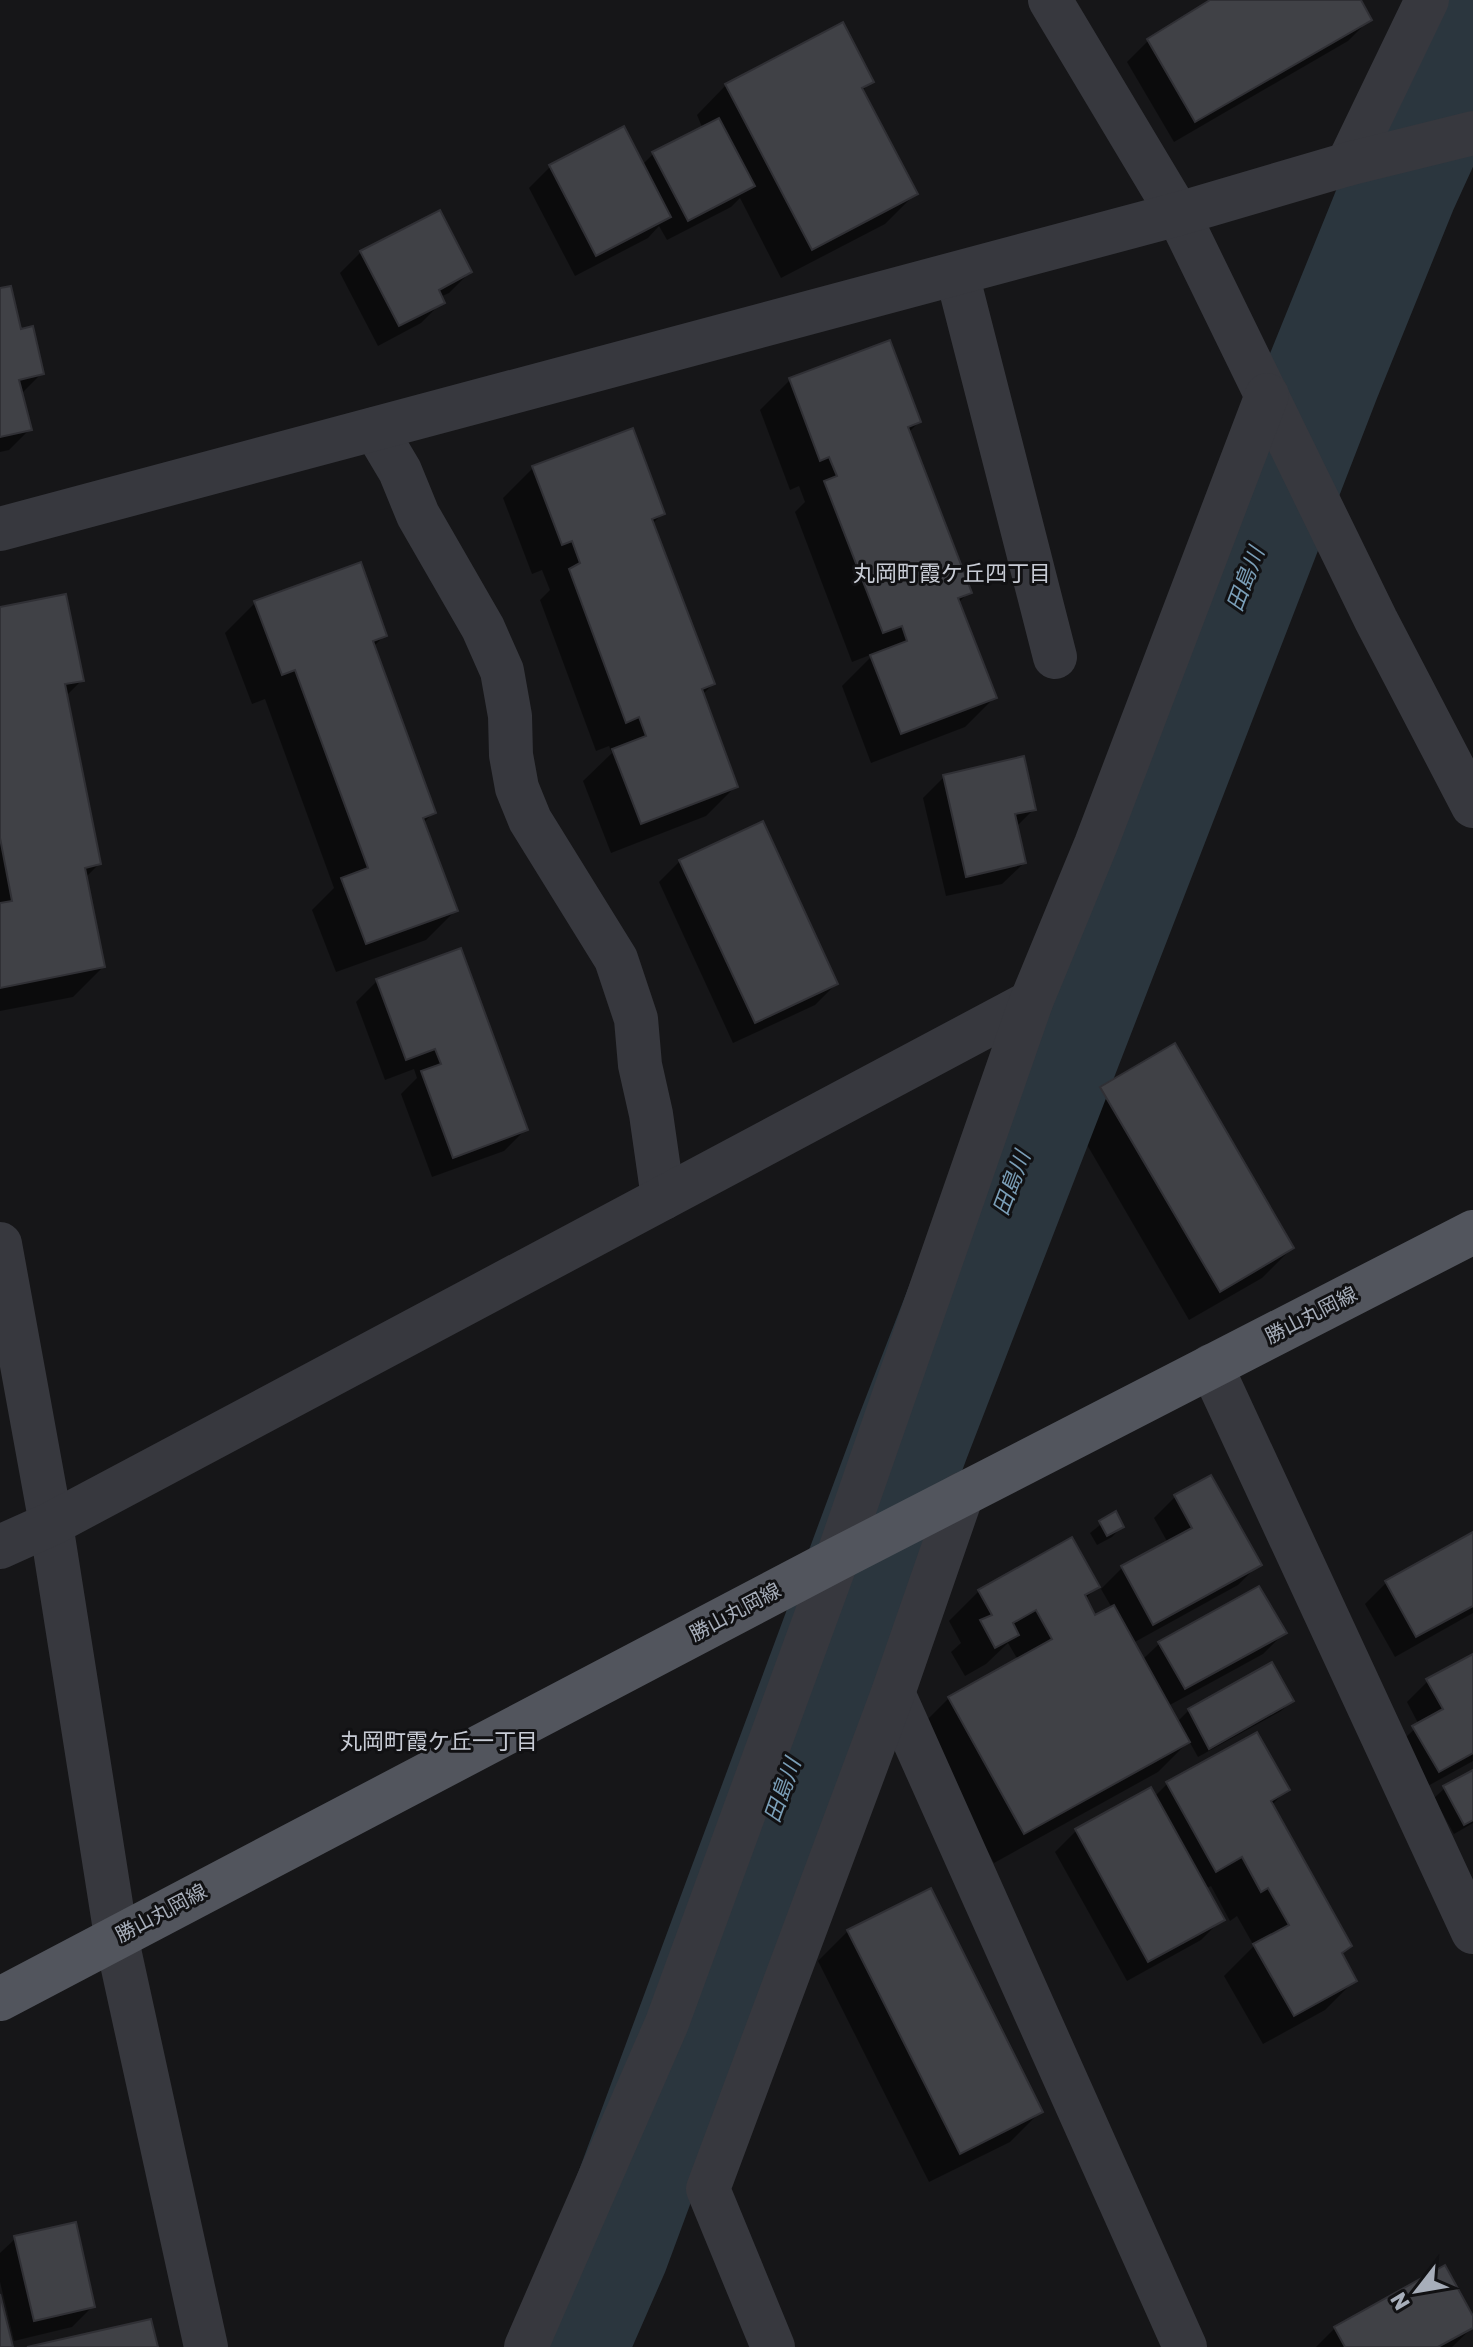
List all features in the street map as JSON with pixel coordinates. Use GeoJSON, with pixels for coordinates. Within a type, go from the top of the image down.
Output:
{"type":"FeatureCollection","features":[{"type":"Feature","properties":{"kind":"main road","name":"勝山丸岡線"},"geometry":{"type":"LineString","coordinates":[[0,1999],[837,1559],[1473,1232]]}},
{"type":"Feature","properties":{"kind":"street"},"geometry":{"type":"LineString","coordinates":[[1050,0],[1178,214],[1376,620],[1473,806]]}},
{"type":"Feature","properties":{"kind":"street"},"geometry":{"type":"LineString","coordinates":[[1348,164],[1427,0]]}},
{"type":"Feature","properties":{"kind":"street"},"geometry":{"type":"LineString","coordinates":[[0,529],[957,274],[1348,164],[1473,133]]}},
{"type":"Feature","properties":{"kind":"street"},"geometry":{"type":"LineString","coordinates":[[957,274],[1055,657]]}},
{"type":"Feature","properties":{"kind":"street"},"geometry":{"type":"LineString","coordinates":[[526,2347],[667,2023],[837,1559],[1031,1002],[1096,844],[1267,395]]}},
{"type":"Feature","properties":{"kind":"street"},"geometry":{"type":"LineString","coordinates":[[375,429],[400,471],[418,515],[483,628],[502,671],[510,716],[515,777],[530,820],[616,959],[636,1019],[640,1065],[651,1114],[663,1198]]}},
{"type":"Feature","properties":{"kind":"street"},"geometry":{"type":"LineString","coordinates":[[0,1547],[51,1524],[1031,1002]]}},
{"type":"Feature","properties":{"kind":"street"},"geometry":{"type":"LineString","coordinates":[[0,1244],[51,1524],[116,1936],[206,2347]]}},
{"type":"Feature","properties":{"kind":"street"},"geometry":{"type":"LineString","coordinates":[[1211,1366],[1473,1932]]}},
{"type":"Feature","properties":{"kind":"street"},"geometry":{"type":"LineString","coordinates":[[773,2347],[708,2189],[893,1693],[962,1494]]}},
{"type":"Feature","properties":{"kind":"street"},"geometry":{"type":"LineString","coordinates":[[893,1693],[1185,2347]]}},
{"type":"Feature","properties":{"kind":"building"},"geometry":{"type":"Polygon","coordinates":[[[1210,0],[1361,0],[1372,20],[1195,122],[1147,39],[1210,0]]]}},
{"type":"Feature","properties":{"kind":"building"},"geometry":{"type":"Polygon","coordinates":[[[843,22],[874,82],[862,88],[918,194],[812,250],[725,84],[843,22]]]}},
{"type":"Feature","properties":{"kind":"building"},"geometry":{"type":"Polygon","coordinates":[[[719,118],[755,186],[688,221],[652,152],[719,118]]]}},
{"type":"Feature","properties":{"kind":"building"},"geometry":{"type":"Polygon","coordinates":[[[624,126],[671,217],[596,256],[549,165],[624,126]]]}},
{"type":"Feature","properties":{"kind":"building"},"geometry":{"type":"Polygon","coordinates":[[[440,210],[472,272],[439,290],[445,303],[399,326],[360,251],[440,210]]]}},
{"type":"Feature","properties":{"kind":"building"},"geometry":{"type":"Polygon","coordinates":[[[11,286],[21,329],[33,326],[44,374],[19,380],[32,430],[0,437],[0,288],[11,286]]]}},
{"type":"Feature","properties":{"kind":"building"},"geometry":{"type":"Polygon","coordinates":[[[890,340],[921,422],[908,427],[972,593],[958,598],[997,698],[901,734],[870,655],[907,641],[902,626],[883,633],[824,481],[837,476],[829,457],[820,461],[789,378],[890,340]]]}},
{"type":"Feature","properties":{"kind":"building"},"geometry":{"type":"Polygon","coordinates":[[[633,428],[665,514],[652,519],[715,684],[702,689],[738,787],[641,824],[612,749],[646,736],[639,717],[626,723],[569,569],[580,563],[572,541],[562,545],[532,466],[633,428]]]}},
{"type":"Feature","properties":{"kind":"building"},"geometry":{"type":"Polygon","coordinates":[[[361,562],[387,636],[373,641],[436,813],[423,818],[458,911],[366,944],[341,878],[368,868],[295,670],[282,675],[254,601],[361,562]]]}},
{"type":"Feature","properties":{"kind":"building"},"geometry":{"type":"Polygon","coordinates":[[[66,594],[84,681],[65,684],[101,864],[85,868],[105,967],[0,988],[0,903],[12,901],[0,838],[0,607],[66,594]]]}},
{"type":"Feature","properties":{"kind":"building"},"geometry":{"type":"Polygon","coordinates":[[[1024,756],[1036,810],[1015,814],[1026,863],[966,877],[943,775],[1024,756]]]}},
{"type":"Feature","properties":{"kind":"building"},"geometry":{"type":"Polygon","coordinates":[[[763,821],[838,984],[755,1023],[679,860],[763,821]]]}},
{"type":"Feature","properties":{"kind":"building"},"geometry":{"type":"Polygon","coordinates":[[[461,948],[528,1130],[453,1158],[421,1071],[441,1064],[435,1049],[406,1060],[376,979],[461,948]]]}},
{"type":"Feature","properties":{"kind":"building"},"geometry":{"type":"Polygon","coordinates":[[[1175,1043],[1294,1248],[1220,1292],[1100,1087],[1175,1043]]]}},
{"type":"Feature","properties":{"kind":"building"},"geometry":{"type":"Polygon","coordinates":[[[1211,1475],[1262,1565],[1153,1625],[1121,1566],[1192,1528],[1174,1495],[1211,1475]]]}},
{"type":"Feature","properties":{"kind":"building"},"geometry":{"type":"Polygon","coordinates":[[[1116,1511],[1124,1527],[1107,1536],[1099,1521],[1116,1511]]]}},
{"type":"Feature","properties":{"kind":"building"},"geometry":{"type":"Polygon","coordinates":[[[1473,1532],[1473,1606],[1416,1637],[1385,1581],[1473,1532]]]}},
{"type":"Feature","properties":{"kind":"building"},"geometry":{"type":"Polygon","coordinates":[[[1072,1537],[1100,1587],[1085,1595],[1095,1615],[1114,1605],[1190,1742],[1024,1834],[948,1697],[1052,1639],[1036,1610],[1013,1623],[1019,1635],[995,1648],[980,1620],[992,1615],[978,1590],[1072,1537]]]}},
{"type":"Feature","properties":{"kind":"building"},"geometry":{"type":"Polygon","coordinates":[[[1259,1586],[1287,1633],[1185,1689],[1158,1642],[1259,1586]]]}},
{"type":"Feature","properties":{"kind":"building"},"geometry":{"type":"Polygon","coordinates":[[[1473,1654],[1473,1753],[1439,1772],[1412,1726],[1443,1709],[1426,1679],[1473,1654]]]}},
{"type":"Feature","properties":{"kind":"building"},"geometry":{"type":"Polygon","coordinates":[[[1272,1662],[1294,1701],[1209,1749],[1188,1709],[1272,1662]]]}},
{"type":"Feature","properties":{"kind":"building"},"geometry":{"type":"Polygon","coordinates":[[[1257,1732],[1290,1790],[1271,1801],[1352,1946],[1342,1953],[1357,1981],[1294,2016],[1253,1944],[1289,1925],[1268,1888],[1261,1892],[1242,1857],[1216,1872],[1166,1782],[1257,1732]]]}},
{"type":"Feature","properties":{"kind":"building"},"geometry":{"type":"Polygon","coordinates":[[[1473,1770],[1473,1820],[1464,1825],[1443,1786],[1473,1770]]]}},
{"type":"Feature","properties":{"kind":"building"},"geometry":{"type":"Polygon","coordinates":[[[1151,1787],[1225,1920],[1148,1962],[1075,1829],[1151,1787]]]}},
{"type":"Feature","properties":{"kind":"building"},"geometry":{"type":"Polygon","coordinates":[[[931,1888],[1043,2112],[960,2154],[847,1930],[931,1888]]]}},
{"type":"Feature","properties":{"kind":"building"},"geometry":{"type":"Polygon","coordinates":[[[76,2222],[95,2307],[34,2321],[14,2236],[76,2222]]]}},
{"type":"Feature","properties":{"kind":"building"},"geometry":{"type":"Polygon","coordinates":[[[1445,2265],[1473,2316],[1473,2328],[1438,2347],[1345,2347],[1334,2327],[1445,2265]]]}},
{"type":"Feature","properties":{"kind":"building"},"geometry":{"type":"Polygon","coordinates":[[[0,2294],[13,2347],[0,2347],[0,2294]]]}},
{"type":"Feature","properties":{"kind":"building"},"geometry":{"type":"Polygon","coordinates":[[[151,2319],[158,2347],[27,2347],[151,2319]]]}},
{"type":"Feature","properties":{"kind":"waterway","name":"田島川"},"geometry":{"type":"LineString","coordinates":[[569,2347],[611,2251],[912,1439],[1323,377],[1400,187],[1473,27]]}},
{"type":"Feature","properties":{"kind":"district","name":"丸岡町霞ケ丘四丁目"},"geometry":{"type":"Point","coordinates":[952,573]}},
{"type":"Feature","properties":{"kind":"district","name":"丸岡町霞ケ丘一丁目"},"geometry":{"type":"Point","coordinates":[439,1741]}}]}
